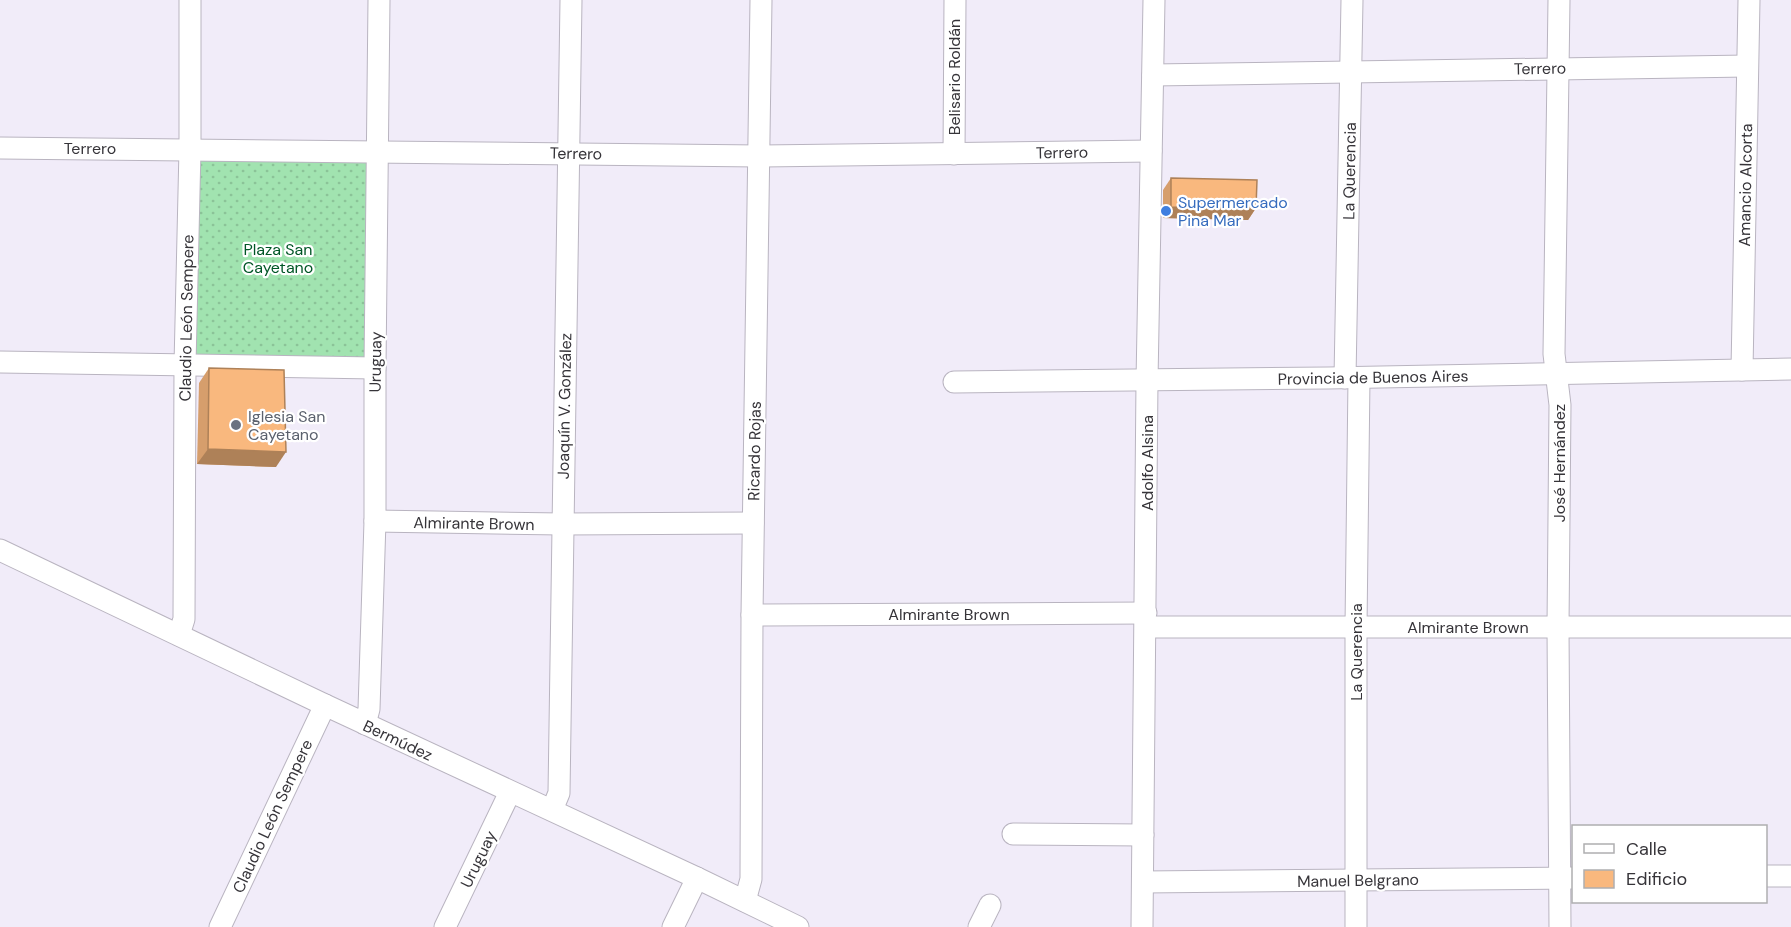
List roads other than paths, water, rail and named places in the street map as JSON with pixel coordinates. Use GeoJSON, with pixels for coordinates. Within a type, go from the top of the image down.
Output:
{"type":"FeatureCollection","features":[{"type":"Feature","properties":{"kind":"street","name":"Claudio León Sempere"},"geometry":{"type":"LineString","coordinates":[[178,635],[184,619],[184,365],[190,149],[190,0]]}},
{"type":"Feature","properties":{"kind":"street","name":"Uruguay"},"geometry":{"type":"LineString","coordinates":[[365,724],[369,709],[375,521],[379,0]]}},
{"type":"Feature","properties":{"kind":"street","name":"Joaquín V. González"},"geometry":{"type":"LineString","coordinates":[[552,810],[559,793],[571,0]]}},
{"type":"Feature","properties":{"kind":"street","name":"Ricardo Rojas"},"geometry":{"type":"LineString","coordinates":[[745,901],[751,879],[753,523],[761,0]]}},
{"type":"Feature","properties":{"kind":"street","name":"Belisario Roldán"},"geometry":{"type":"LineString","coordinates":[[954,0],[954,153]]}},
{"type":"Feature","properties":{"kind":"street","name":"Adolfo Alsina"},"geometry":{"type":"LineString","coordinates":[[1142,927],[1147,381],[1154,0]]}},
{"type":"Feature","properties":{"kind":"street","name":"La Querencia"},"geometry":{"type":"LineString","coordinates":[[1352,0],[1356,927]]}},
{"type":"Feature","properties":{"kind":"street","name":"José Hernández"},"geometry":{"type":"LineString","coordinates":[[1559,0],[1554,354],[1560,405],[1558,627],[1567,878],[1560,927]]}},
{"type":"Feature","properties":{"kind":"street","name":"Amancio Alcorta"},"geometry":{"type":"LineString","coordinates":[[1742,370],[1749,0]]}},
{"type":"Feature","properties":{"kind":"street","name":"Terrero"},"geometry":{"type":"LineString","coordinates":[[1153,75],[1747,66]]}},
{"type":"Feature","properties":{"kind":"street","name":"Terrero"},"geometry":{"type":"LineString","coordinates":[[0,148],[759,156],[1151,151]]}},
{"type":"Feature","properties":{"kind":"street"},"geometry":{"type":"LineString","coordinates":[[0,362],[375,368]]}},
{"type":"Feature","properties":{"kind":"street","name":"Provincia de Buenos Aires"},"geometry":{"type":"LineString","coordinates":[[954,382],[1352,378],[1791,369]]}},
{"type":"Feature","properties":{"kind":"street","name":"Almirante Brown"},"geometry":{"type":"LineString","coordinates":[[375,521],[562,524],[753,523]]}},
{"type":"Feature","properties":{"kind":"street","name":"Bermúdez"},"geometry":{"type":"LineString","coordinates":[[0,549],[365,724],[798,927]]}},
{"type":"Feature","properties":{"kind":"street","name":"Almirante Brown"},"geometry":{"type":"LineString","coordinates":[[752,615],[1146,620],[1356,627],[1791,627]]}},
{"type":"Feature","properties":{"kind":"street","name":"Claudio León Sempere"},"geometry":{"type":"LineString","coordinates":[[220,927],[325,705]]}},
{"type":"Feature","properties":{"kind":"street","name":"Uruguay"},"geometry":{"type":"LineString","coordinates":[[446,927],[510,792]]}},
{"type":"Feature","properties":{"kind":"street"},"geometry":{"type":"LineString","coordinates":[[1013,834],[1143,835]]}},
{"type":"Feature","properties":{"kind":"street"},"geometry":{"type":"LineString","coordinates":[[1767,876],[1791,876]]}},
{"type":"Feature","properties":{"kind":"street"},"geometry":{"type":"LineString","coordinates":[[673,927],[697,878]]}},
{"type":"Feature","properties":{"kind":"street","name":"Manuel Belgrano"},"geometry":{"type":"LineString","coordinates":[[1143,882],[1567,878]]}},
{"type":"Feature","properties":{"kind":"street"},"geometry":{"type":"LineString","coordinates":[[979,927],[990,905]]}},
{"type":"Feature","properties":{"kind":"place","name":"Supermercado Pina Mar"},"geometry":{"type":"Point","coordinates":[1166,211]}},
{"type":"Feature","properties":{"kind":"place","name":"Iglesia San Cayetano"},"geometry":{"type":"Point","coordinates":[236,425]}},
{"type":"Feature","properties":{"kind":"park label","name":"Plaza San Cayetano"},"geometry":{"type":"Point","coordinates":[278,258]}}]}
